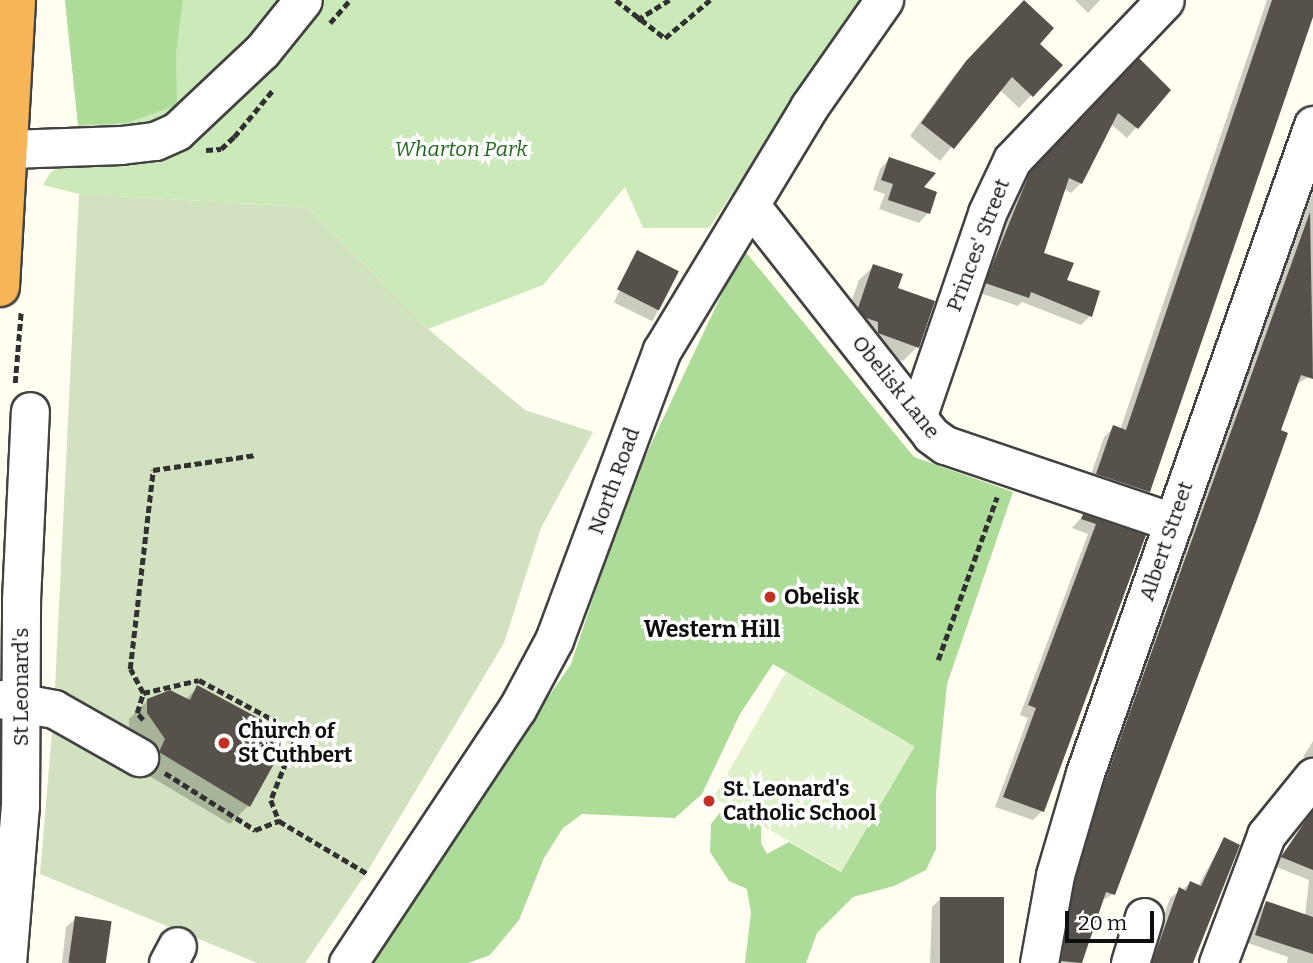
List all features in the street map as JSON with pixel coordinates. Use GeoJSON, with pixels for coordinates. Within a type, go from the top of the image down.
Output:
{"type":"FeatureCollection","features":[{"type":"Feature","properties":{"kind":"highway"},"geometry":{"type":"LineString","coordinates":[[0,277],[10,149],[16,0]]}},
{"type":"Feature","properties":{"kind":"street"},"geometry":{"type":"LineString","coordinates":[[10,149],[121,145],[155,141],[177,131],[262,51],[303,0]]}},
{"type":"Feature","properties":{"kind":"street","name":"North Road"},"geometry":{"type":"LineString","coordinates":[[348,963],[517,709],[554,640],[663,350],[809,107],[884,0]]}},
{"type":"Feature","properties":{"kind":"street","name":"Princes' Street"},"geometry":{"type":"LineString","coordinates":[[918,415],[987,213],[1012,160],[1165,0]]}},
{"type":"Feature","properties":{"kind":"street","name":"Albert Street"},"geometry":{"type":"LineString","coordinates":[[1039,963],[1055,875],[1085,773],[1313,125]]}},
{"type":"Feature","properties":{"kind":"street","name":"Obelisk Lane"},"geometry":{"type":"LineString","coordinates":[[751,206],[944,445],[1173,522]]}},
{"type":"Feature","properties":{"kind":"street","name":"St Leonard's"},"geometry":{"type":"LineString","coordinates":[[7,963],[20,806],[11,700],[10,591],[30,411]]}},
{"type":"Feature","properties":{"kind":"street"},"geometry":{"type":"LineString","coordinates":[[11,700],[54,709],[139,757]]}},
{"type":"Feature","properties":{"kind":"street"},"geometry":{"type":"LineString","coordinates":[[1218,963],[1265,835],[1313,777]]}},
{"type":"Feature","properties":{"kind":"street"},"geometry":{"type":"LineString","coordinates":[[1130,963],[1144,916]]}},
{"type":"Feature","properties":{"kind":"path"},"geometry":{"type":"LineString","coordinates":[[616,0],[636,20],[665,38],[710,0]]}},
{"type":"Feature","properties":{"kind":"path"},"geometry":{"type":"LineString","coordinates":[[636,20],[669,0]]}},
{"type":"Feature","properties":{"kind":"path"},"geometry":{"type":"LineString","coordinates":[[256,454],[153,470],[130,669],[143,693],[137,713],[153,733],[139,757],[255,830],[279,821]]}},
{"type":"Feature","properties":{"kind":"path"},"geometry":{"type":"LineString","coordinates":[[937,660],[1008,467]]}},
{"type":"Feature","properties":{"kind":"path"},"geometry":{"type":"LineString","coordinates":[[143,693],[199,680],[298,733],[271,800],[279,821],[345,860]]}},
{"type":"Feature","properties":{"kind":"green space","name":"Wharton Park"},"geometry":{"type":"Polygon","coordinates":[[[65,0],[863,0],[709,228],[643,228],[625,187],[543,285],[428,329],[308,207],[79,194],[43,185],[50,173],[66,162],[82,161],[65,0]]]}},
{"type":"Feature","properties":{"kind":"green space"},"geometry":{"type":"Polygon","coordinates":[[[65,0],[183,0],[176,53],[177,105],[127,123],[78,125],[65,0]]]}},
{"type":"Feature","properties":{"kind":"green space"},"geometry":{"type":"Polygon","coordinates":[[[79,194],[308,207],[428,329],[525,410],[593,432],[541,528],[504,643],[367,872],[305,963],[257,963],[40,874],[54,709],[79,194]]]}},
{"type":"Feature","properties":{"kind":"green space"},"geometry":{"type":"Polygon","coordinates":[[[743,249],[914,457],[1013,492],[947,684],[936,793],[936,849],[926,870],[894,886],[853,897],[817,933],[806,963],[745,963],[751,913],[747,889],[729,881],[710,852],[711,824],[726,805],[761,826],[761,843],[767,854],[789,842],[841,872],[914,747],[773,664],[740,714],[702,794],[675,818],[582,814],[563,828],[544,858],[519,920],[490,955],[468,963],[366,963],[571,664],[628,493],[743,249]]]}},
{"type":"Feature","properties":{"kind":"green space"},"geometry":{"type":"Polygon","coordinates":[[[786,672],[914,746],[842,872],[714,798],[786,672]]]}},
{"type":"Feature","properties":{"kind":"building"},"geometry":{"type":"Polygon","coordinates":[[[1024,0],[1054,28],[1040,44],[1063,65],[1033,97],[1012,77],[954,149],[921,123],[966,61],[1024,0]]]}},
{"type":"Feature","properties":{"kind":"building"},"geometry":{"type":"Polygon","coordinates":[[[1272,0],[1313,0],[1313,17],[1150,492],[1096,474],[1113,425],[1126,430],[1272,0]]]}},
{"type":"Feature","properties":{"kind":"building"},"geometry":{"type":"Polygon","coordinates":[[[1139,58],[1171,90],[1138,129],[1118,113],[1082,184],[1069,178],[1044,253],[1074,263],[1067,280],[1100,291],[1092,317],[1031,292],[1029,298],[985,283],[1030,172],[1139,58]]]}},
{"type":"Feature","properties":{"kind":"building"},"geometry":{"type":"Polygon","coordinates":[[[889,157],[936,173],[924,187],[937,192],[930,214],[888,200],[893,184],[881,180],[889,157]]]}},
{"type":"Feature","properties":{"kind":"building"},"geometry":{"type":"Polygon","coordinates":[[[1310,212],[1313,379],[1301,375],[1281,430],[1288,433],[1257,520],[1115,895],[1106,892],[1082,963],[1061,961],[1075,880],[1103,787],[1310,212]]]}},
{"type":"Feature","properties":{"kind":"building"},"geometry":{"type":"Polygon","coordinates":[[[637,250],[679,271],[659,311],[617,289],[637,250]]]}},
{"type":"Feature","properties":{"kind":"building"},"geometry":{"type":"Polygon","coordinates":[[[873,264],[903,274],[898,288],[935,301],[919,348],[878,333],[878,322],[866,318],[858,308],[873,264]]]}},
{"type":"Feature","properties":{"kind":"building"},"geometry":{"type":"Polygon","coordinates":[[[1083,514],[1146,535],[1044,812],[1003,797],[1036,708],[1028,705],[1096,524],[1081,519],[1083,514]]]}},
{"type":"Feature","properties":{"kind":"building","name":"Church of St Cuthbert"},"geometry":{"type":"Polygon","coordinates":[[[197,685],[290,735],[250,807],[159,752],[165,739],[147,713],[147,699],[170,690],[190,700],[197,685]]]}},
{"type":"Feature","properties":{"kind":"building"},"geometry":{"type":"Polygon","coordinates":[[[1313,810],[1313,870],[1281,857],[1313,810]]]}},
{"type":"Feature","properties":{"kind":"building"},"geometry":{"type":"Polygon","coordinates":[[[1224,837],[1240,845],[1193,963],[1152,963],[1179,887],[1186,891],[1190,881],[1201,886],[1224,837]]]}},
{"type":"Feature","properties":{"kind":"building"},"geometry":{"type":"Polygon","coordinates":[[[940,897],[1004,897],[1004,963],[940,963],[940,897]]]}},
{"type":"Feature","properties":{"kind":"building"},"geometry":{"type":"Polygon","coordinates":[[[1266,901],[1313,917],[1313,954],[1255,935],[1266,901]]]}},
{"type":"Feature","properties":{"kind":"building"},"geometry":{"type":"Polygon","coordinates":[[[75,916],[112,921],[106,963],[68,963],[75,916]]]}},
{"type":"Feature","properties":{"kind":"place","name":"Obelisk"},"geometry":{"type":"Point","coordinates":[770,597]}},
{"type":"Feature","properties":{"kind":"place","name":"Church of St Cuthbert"},"geometry":{"type":"Point","coordinates":[224,743]}},
{"type":"Feature","properties":{"kind":"place","name":"St. Leonard's Catholic School"},"geometry":{"type":"Point","coordinates":[709,801]}},
{"type":"Feature","properties":{"kind":"district","name":"Western Hill"},"geometry":{"type":"Point","coordinates":[712,629]}}]}
